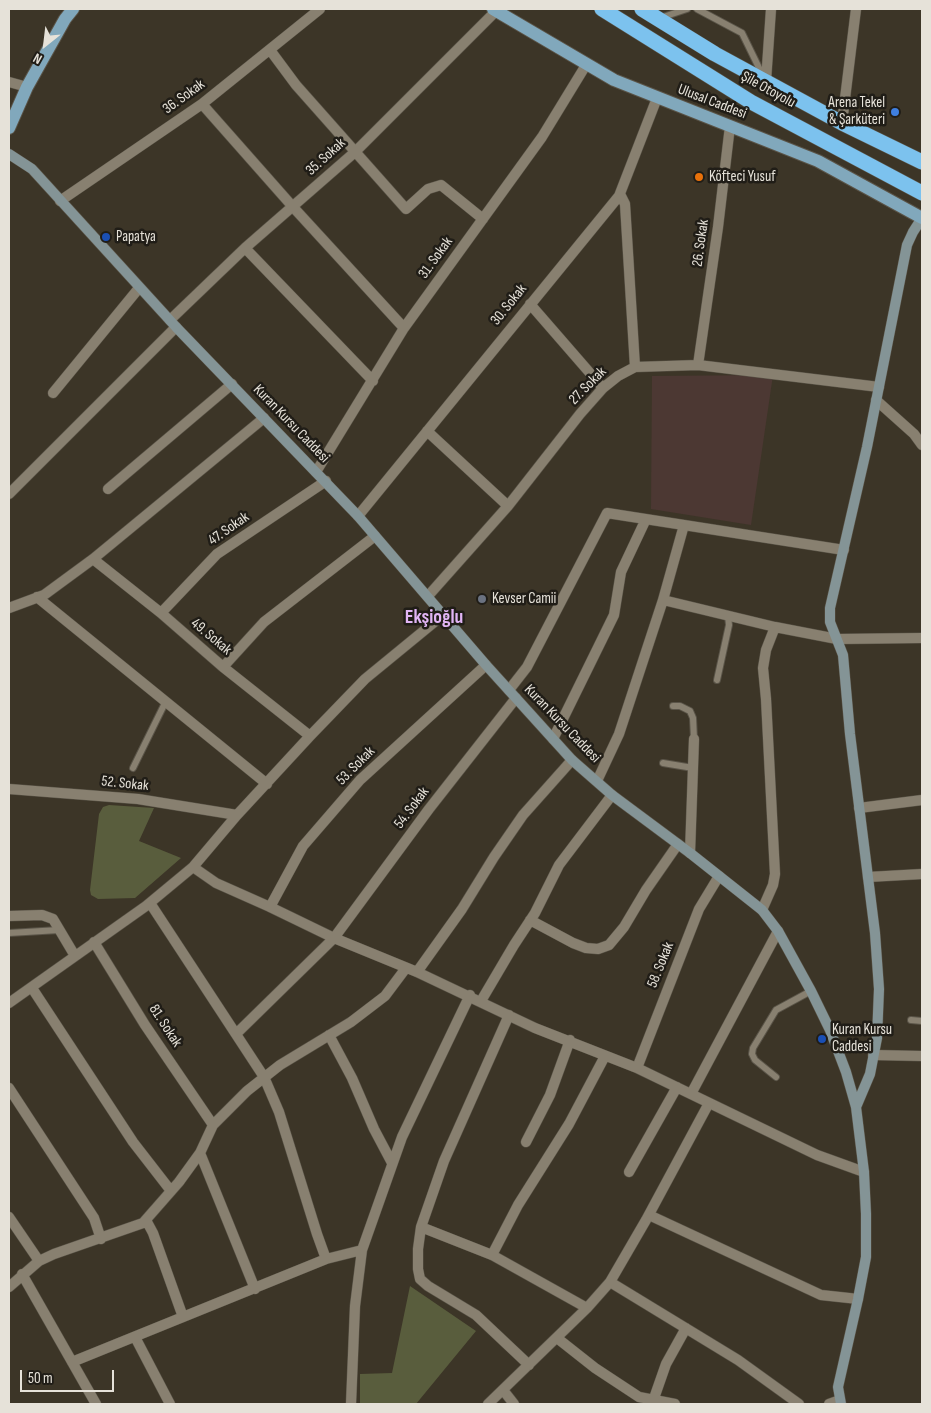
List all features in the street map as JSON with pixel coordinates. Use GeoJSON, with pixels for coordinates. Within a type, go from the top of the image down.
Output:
{"type":"FeatureCollection","features":[{"type":"Feature","properties":{"kind":"highway","name":"Şile Otoyolu"},"geometry":{"type":"LineString","coordinates":[[602,9],[751,102],[922,193]]}},
{"type":"Feature","properties":{"kind":"highway","name":"Şile Otoyolu"},"geometry":{"type":"LineString","coordinates":[[642,9],[660,14],[715,54],[766,82],[842,123],[922,162]]}},
{"type":"Feature","properties":{"kind":"highway"},"geometry":{"type":"LineString","coordinates":[[751,102],[922,203]]}},
{"type":"Feature","properties":{"kind":"main road"},"geometry":{"type":"LineString","coordinates":[[9,128],[26,87],[65,19],[73,9]]}},
{"type":"Feature","properties":{"kind":"main road","name":"Ulusal Caddesi"},"geometry":{"type":"LineString","coordinates":[[495,10],[614,80],[818,161],[922,218]]}},
{"type":"Feature","properties":{"kind":"main road","name":"Kuran Kursu Caddesi"},"geometry":{"type":"LineString","coordinates":[[9,154],[32,169],[139,288],[358,516],[486,665],[572,760],[612,795],[762,910],[778,931],[830,1030],[856,1107],[864,1172],[866,1257],[841,1370],[838,1387],[840,1402]]}},
{"type":"Feature","properties":{"kind":"main road"},"geometry":{"type":"LineString","coordinates":[[856,1107],[870,1074],[877,1038],[879,989],[875,933],[850,734],[843,655],[830,622],[830,608],[879,387],[907,245],[922,218]]}},
{"type":"Feature","properties":{"kind":"street","name":"36. Sokak"},"geometry":{"type":"LineString","coordinates":[[60,201],[202,104],[320,9]]}},
{"type":"Feature","properties":{"kind":"street"},"geometry":{"type":"LineString","coordinates":[[766,82],[771,9]]}},
{"type":"Feature","properties":{"kind":"street"},"geometry":{"type":"LineString","coordinates":[[842,123],[856,9]]}},
{"type":"Feature","properties":{"kind":"street","name":"35. Sokak"},"geometry":{"type":"LineString","coordinates":[[9,494],[245,248],[355,152],[495,10]]}},
{"type":"Feature","properties":{"kind":"street"},"geometry":{"type":"LineString","coordinates":[[270,50],[296,85],[406,209],[428,189],[441,185],[483,219]]}},
{"type":"Feature","properties":{"kind":"street","name":"31. Sokak"},"geometry":{"type":"LineString","coordinates":[[316,472],[373,382],[404,328],[542,137],[586,65]]}},
{"type":"Feature","properties":{"kind":"street"},"geometry":{"type":"LineString","coordinates":[[9,82],[26,87]]}},
{"type":"Feature","properties":{"kind":"street","name":"30. Sokak"},"geometry":{"type":"LineString","coordinates":[[358,516],[620,194],[657,98]]}},
{"type":"Feature","properties":{"kind":"street"},"geometry":{"type":"LineString","coordinates":[[202,104],[404,328]]}},
{"type":"Feature","properties":{"kind":"street","name":"26. Sokak"},"geometry":{"type":"LineString","coordinates":[[698,365],[718,227],[730,126]]}},
{"type":"Feature","properties":{"kind":"street"},"geometry":{"type":"LineString","coordinates":[[620,194],[625,204],[636,368]]}},
{"type":"Feature","properties":{"kind":"street"},"geometry":{"type":"LineString","coordinates":[[245,248],[373,382]]}},
{"type":"Feature","properties":{"kind":"street"},"geometry":{"type":"LineString","coordinates":[[53,393],[139,288]]}},
{"type":"Feature","properties":{"kind":"street"},"geometry":{"type":"LineString","coordinates":[[530,304],[603,388]]}},
{"type":"Feature","properties":{"kind":"street","name":"27. Sokak"},"geometry":{"type":"LineString","coordinates":[[428,596],[508,506],[580,414],[603,388],[618,376],[636,368],[698,365],[879,387]]}},
{"type":"Feature","properties":{"kind":"street"},"geometry":{"type":"LineString","coordinates":[[108,489],[232,384]]}},
{"type":"Feature","properties":{"kind":"street"},"geometry":{"type":"LineString","coordinates":[[876,400],[914,434],[922,445]]}},
{"type":"Feature","properties":{"kind":"street"},"geometry":{"type":"LineString","coordinates":[[9,608],[44,595],[93,559],[264,418]]}},
{"type":"Feature","properties":{"kind":"street"},"geometry":{"type":"LineString","coordinates":[[427,431],[508,506]]}},
{"type":"Feature","properties":{"kind":"street","name":"47. Sokak"},"geometry":{"type":"LineString","coordinates":[[161,613],[217,554],[326,482]]}},
{"type":"Feature","properties":{"kind":"street","name":"54. Sokak"},"geometry":{"type":"LineString","coordinates":[[237,1033],[334,938],[512,694],[607,513],[646,519]]}},
{"type":"Feature","properties":{"kind":"street"},"geometry":{"type":"LineString","coordinates":[[553,739],[614,615],[621,572],[646,519],[844,550]]}},
{"type":"Feature","properties":{"kind":"street"},"geometry":{"type":"LineString","coordinates":[[597,781],[619,734],[663,600],[684,525]]}},
{"type":"Feature","properties":{"kind":"street"},"geometry":{"type":"LineString","coordinates":[[223,667],[264,622],[375,536]]}},
{"type":"Feature","properties":{"kind":"street","name":"49. Sokak"},"geometry":{"type":"LineString","coordinates":[[93,559],[161,613],[223,667],[310,736]]}},
{"type":"Feature","properties":{"kind":"street"},"geometry":{"type":"LineString","coordinates":[[37,597],[267,784]]}},
{"type":"Feature","properties":{"kind":"street"},"geometry":{"type":"LineString","coordinates":[[663,600],[775,627],[837,639],[922,638]]}},
{"type":"Feature","properties":{"kind":"street"},"geometry":{"type":"LineString","coordinates":[[9,1003],[150,903],[193,868],[237,816],[365,679],[443,615]]}},
{"type":"Feature","properties":{"kind":"street"},"geometry":{"type":"LineString","coordinates":[[762,910],[773,884],[775,874],[763,668],[766,650],[775,627]]}},
{"type":"Feature","properties":{"kind":"street","name":"53. Sokak"},"geometry":{"type":"LineString","coordinates":[[270,907],[303,846],[360,780],[486,665]]}},
{"type":"Feature","properties":{"kind":"street"},"geometry":{"type":"LineString","coordinates":[[690,853],[694,740]]}},
{"type":"Feature","properties":{"kind":"street"},"geometry":{"type":"LineString","coordinates":[[417,972],[462,910],[494,857],[523,815],[572,760]]}},
{"type":"Feature","properties":{"kind":"street","name":"52. Sokak"},"geometry":{"type":"LineString","coordinates":[[9,789],[138,799],[237,816]]}},
{"type":"Feature","properties":{"kind":"street"},"geometry":{"type":"LineString","coordinates":[[481,1001],[530,920],[559,865],[612,795]]}},
{"type":"Feature","properties":{"kind":"street"},"geometry":{"type":"LineString","coordinates":[[859,808],[922,800]]}},
{"type":"Feature","properties":{"kind":"street"},"geometry":{"type":"LineString","coordinates":[[530,920],[586,948],[598,949],[610,945],[624,927],[646,890],[678,844]]}},
{"type":"Feature","properties":{"kind":"street"},"geometry":{"type":"LineString","coordinates":[[193,868],[216,883],[334,938],[417,972],[536,1028],[637,1068],[817,1155],[864,1172]]}},
{"type":"Feature","properties":{"kind":"street"},"geometry":{"type":"LineString","coordinates":[[868,877],[922,874]]}},
{"type":"Feature","properties":{"kind":"street","name":"58. Sokak"},"geometry":{"type":"LineString","coordinates":[[637,1068],[699,910],[719,876]]}},
{"type":"Feature","properties":{"kind":"street"},"geometry":{"type":"LineString","coordinates":[[150,903],[237,1033],[264,1077],[280,1112],[314,1226],[326,1259]]}},
{"type":"Feature","properties":{"kind":"street"},"geometry":{"type":"LineString","coordinates":[[9,916],[42,915],[53,919],[75,956]]}},
{"type":"Feature","properties":{"kind":"street"},"geometry":{"type":"LineString","coordinates":[[691,1094],[778,931]]}},
{"type":"Feature","properties":{"kind":"street","name":"81. Sokak"},"geometry":{"type":"LineString","coordinates":[[94,942],[145,1025],[213,1125]]}},
{"type":"Feature","properties":{"kind":"street"},"geometry":{"type":"LineString","coordinates":[[9,1287],[39,1261],[143,1223],[179,1182],[200,1153],[213,1125],[247,1091],[280,1065],[351,1022],[385,996],[406,968]]}},
{"type":"Feature","properties":{"kind":"street"},"geometry":{"type":"LineString","coordinates":[[32,988],[132,1142],[171,1191]]}},
{"type":"Feature","properties":{"kind":"street"},"geometry":{"type":"LineString","coordinates":[[351,1404],[355,1306],[362,1250],[392,1164],[434,1066],[470,996]]}},
{"type":"Feature","properties":{"kind":"street"},"geometry":{"type":"LineString","coordinates":[[509,1015],[444,1161],[421,1227],[418,1249],[420,1279],[428,1286],[476,1315],[529,1365]]}},
{"type":"Feature","properties":{"kind":"street"},"geometry":{"type":"LineString","coordinates":[[329,1035],[352,1078],[374,1129],[392,1164]]}},
{"type":"Feature","properties":{"kind":"street"},"geometry":{"type":"LineString","coordinates":[[526,1142],[550,1095],[570,1040]]}},
{"type":"Feature","properties":{"kind":"street"},"geometry":{"type":"LineString","coordinates":[[873,1055],[922,1056]]}},
{"type":"Feature","properties":{"kind":"street"},"geometry":{"type":"LineString","coordinates":[[492,1255],[518,1205],[569,1124],[605,1056]]}},
{"type":"Feature","properties":{"kind":"street"},"geometry":{"type":"LineString","coordinates":[[629,1172],[677,1087]]}},
{"type":"Feature","properties":{"kind":"street"},"geometry":{"type":"LineString","coordinates":[[9,1088],[94,1218],[101,1239]]}},
{"type":"Feature","properties":{"kind":"street"},"geometry":{"type":"LineString","coordinates":[[488,1404],[587,1308],[610,1282],[649,1215],[709,1103]]}},
{"type":"Feature","properties":{"kind":"street"},"geometry":{"type":"LineString","coordinates":[[200,1153],[256,1289]]}},
{"type":"Feature","properties":{"kind":"street"},"geometry":{"type":"LineString","coordinates":[[649,1215],[821,1295],[858,1299]]}},
{"type":"Feature","properties":{"kind":"street"},"geometry":{"type":"LineString","coordinates":[[9,1217],[39,1261]]}},
{"type":"Feature","properties":{"kind":"street"},"geometry":{"type":"LineString","coordinates":[[146,1220],[154,1233],[183,1317]]}},
{"type":"Feature","properties":{"kind":"street"},"geometry":{"type":"LineString","coordinates":[[421,1227],[492,1255],[587,1308]]}},
{"type":"Feature","properties":{"kind":"street"},"geometry":{"type":"LineString","coordinates":[[72,1362],[326,1259],[362,1250]]}},
{"type":"Feature","properties":{"kind":"street"},"geometry":{"type":"LineString","coordinates":[[22,1274],[96,1404]]}},
{"type":"Feature","properties":{"kind":"street"},"geometry":{"type":"LineString","coordinates":[[610,1282],[738,1360],[799,1404]]}},
{"type":"Feature","properties":{"kind":"street"},"geometry":{"type":"LineString","coordinates":[[652,1402],[666,1364],[686,1328]]}},
{"type":"Feature","properties":{"kind":"street"},"geometry":{"type":"LineString","coordinates":[[136,1337],[170,1404]]}},
{"type":"Feature","properties":{"kind":"street"},"geometry":{"type":"LineString","coordinates":[[557,1338],[595,1368],[639,1397],[652,1402],[675,1404]]}},
{"type":"Feature","properties":{"kind":"street"},"geometry":{"type":"LineString","coordinates":[[502,1390],[514,1404]]}},
{"type":"Feature","properties":{"kind":"street"},"geometry":{"type":"LineString","coordinates":[[828,1404],[840,1402]]}},
{"type":"Feature","properties":{"kind":"lane"},"geometry":{"type":"LineString","coordinates":[[660,14],[687,9]]}},
{"type":"Feature","properties":{"kind":"lane"},"geometry":{"type":"LineString","coordinates":[[697,9],[742,33],[766,82]]}},
{"type":"Feature","properties":{"kind":"lane"},"geometry":{"type":"LineString","coordinates":[[717,680],[729,625],[728,616]]}},
{"type":"Feature","properties":{"kind":"lane"},"geometry":{"type":"LineString","coordinates":[[134,768],[165,703]]}},
{"type":"Feature","properties":{"kind":"lane"},"geometry":{"type":"LineString","coordinates":[[673,706],[680,706],[690,711],[693,718],[694,740]]}},
{"type":"Feature","properties":{"kind":"lane"},"geometry":{"type":"LineString","coordinates":[[663,763],[693,768]]}},
{"type":"Feature","properties":{"kind":"lane"},"geometry":{"type":"LineString","coordinates":[[9,933],[59,930]]}},
{"type":"Feature","properties":{"kind":"lane"},"geometry":{"type":"LineString","coordinates":[[776,1077],[755,1060],[752,1054],[753,1048],[776,1010],[811,991]]}},
{"type":"Feature","properties":{"kind":"lane"},"geometry":{"type":"LineString","coordinates":[[911,1020],[922,1021]]}},
{"type":"Feature","properties":{"kind":"shaded area"},"geometry":{"type":"Polygon","coordinates":[[[773,375],[751,525],[651,509],[652,376],[773,375]]]}},
{"type":"Feature","properties":{"kind":"green space"},"geometry":{"type":"Polygon","coordinates":[[[109,805],[154,808],[139,841],[181,858],[135,898],[98,899],[91,895],[99,814],[103,807],[109,805]]]}},
{"type":"Feature","properties":{"kind":"green space"},"geometry":{"type":"Polygon","coordinates":[[[410,1286],[476,1331],[416,1404],[360,1404],[360,1374],[392,1373],[410,1286]]]}},
{"type":"Feature","properties":{"kind":"place","name":"Arena Tekel & Şarküteri"},"geometry":{"type":"Point","coordinates":[895,112]}},
{"type":"Feature","properties":{"kind":"place","name":"Köfteci Yusuf"},"geometry":{"type":"Point","coordinates":[699,177]}},
{"type":"Feature","properties":{"kind":"place","name":"Papatya"},"geometry":{"type":"Point","coordinates":[106,237]}},
{"type":"Feature","properties":{"kind":"place","name":"Kevser Camii"},"geometry":{"type":"Point","coordinates":[482,599]}},
{"type":"Feature","properties":{"kind":"place","name":"Kuran Kursu Caddesi"},"geometry":{"type":"Point","coordinates":[822,1039]}},
{"type":"Feature","properties":{"kind":"district","name":"Ekşioğlu"},"geometry":{"type":"Point","coordinates":[434,618]}}]}
